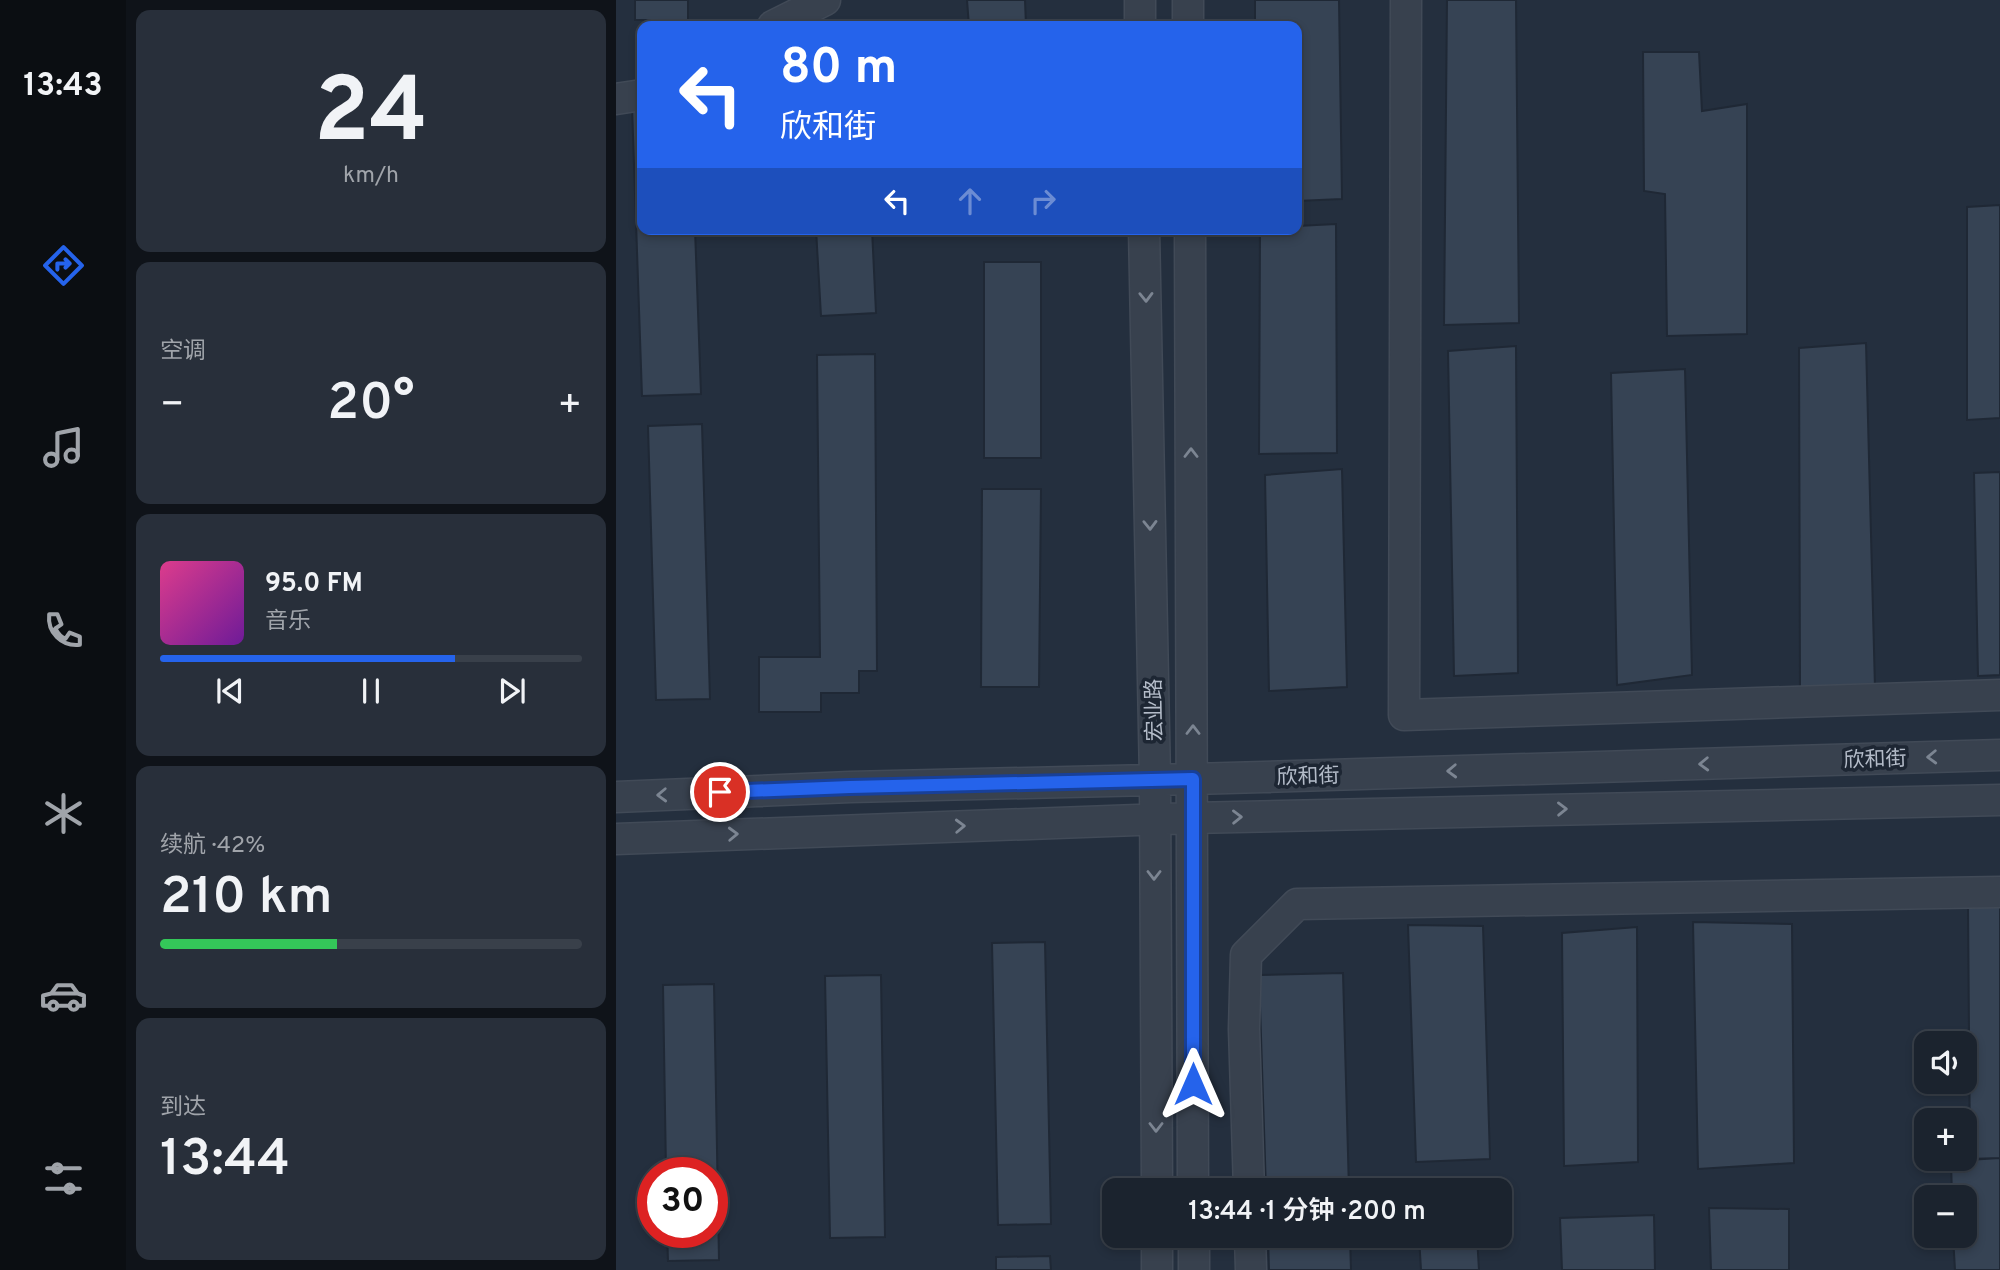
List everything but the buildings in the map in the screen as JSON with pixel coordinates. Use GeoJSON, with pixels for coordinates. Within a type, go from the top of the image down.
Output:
{"type":"FeatureCollection","features":[{"type":"Feature","properties":{"kind":"street"},"geometry":{"type":"LineString","coordinates":[[783,21],[825,0]]}},
{"type":"Feature","properties":{"kind":"street"},"geometry":{"type":"LineString","coordinates":[[1140,0],[1140,21]]}},
{"type":"Feature","properties":{"kind":"street"},"geometry":{"type":"LineString","coordinates":[[1188,0],[1188,21]]}},
{"type":"Feature","properties":{"kind":"street"},"geometry":{"type":"LineString","coordinates":[[1406,0],[1404,715],[2000,695]]}},
{"type":"Feature","properties":{"kind":"street"},"geometry":{"type":"LineString","coordinates":[[616,99],[637,96]]}},
{"type":"Feature","properties":{"kind":"street","name":"宏业路"},"geometry":{"type":"LineString","coordinates":[[1144,235],[1155,780],[1153,819],[1157,1178]]}},
{"type":"Feature","properties":{"kind":"street","name":"宏业路"},"geometry":{"type":"LineString","coordinates":[[1190,235],[1194,1178]]}},
{"type":"Feature","properties":{"kind":"street","name":"欣和街"},"geometry":{"type":"LineString","coordinates":[[616,797],[850,787],[2000,755]]}},
{"type":"Feature","properties":{"kind":"street"},"geometry":{"type":"LineString","coordinates":[[1511,811],[1492,805],[1486,795],[1493,785],[1561,768]]}},
{"type":"Feature","properties":{"kind":"street"},"geometry":{"type":"LineString","coordinates":[[850,787],[871,796],[874,806],[869,818],[851,830]]}},
{"type":"Feature","properties":{"kind":"street","name":"欣和街"},"geometry":{"type":"LineString","coordinates":[[616,839],[1153,819],[2000,800]]}},
{"type":"Feature","properties":{"kind":"street"},"geometry":{"type":"LineString","coordinates":[[1249,1178],[1244,1029],[1246,955],[1297,904],[2000,892]]}},
{"type":"Feature","properties":{"kind":"street"},"geometry":{"type":"LineString","coordinates":[[1157,1248],[1157,1270]]}},
{"type":"Feature","properties":{"kind":"street"},"geometry":{"type":"LineString","coordinates":[[1194,1248],[1194,1270]]}},
{"type":"Feature","properties":{"kind":"street"},"geometry":{"type":"LineString","coordinates":[[1250,1248],[1251,1270]]}},
{"type":"Feature","properties":{"kind":"route"},"geometry":{"type":"LineString","coordinates":[[720,792],[1193,779],[1193,1084]]}}]}
